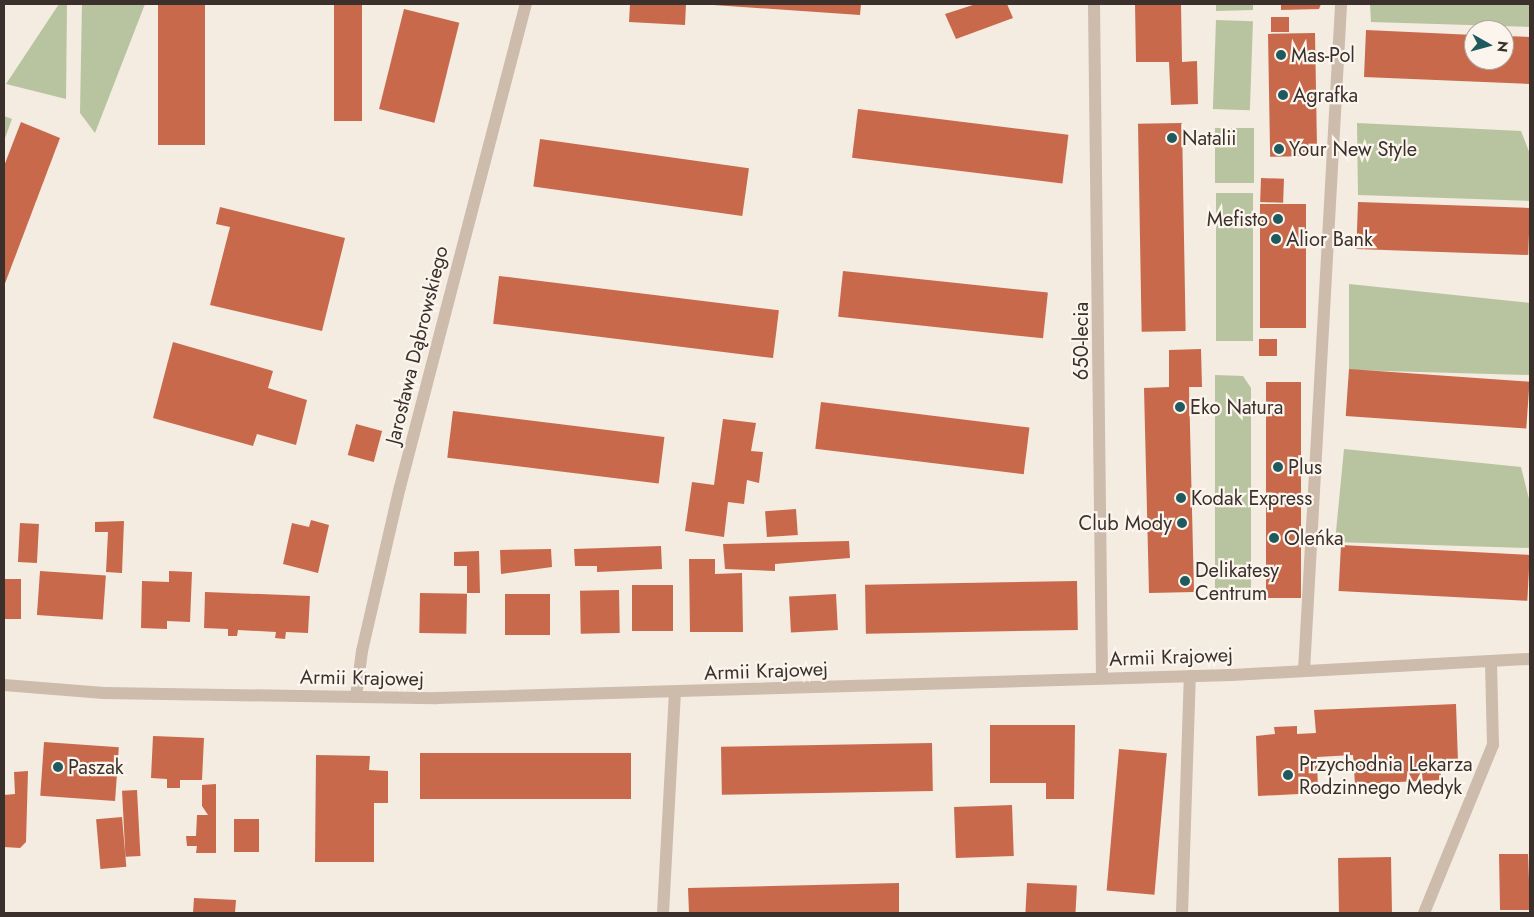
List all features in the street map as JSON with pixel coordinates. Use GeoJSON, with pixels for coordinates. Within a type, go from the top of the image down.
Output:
{"type":"FeatureCollection","features":[{"type":"Feature","properties":{"kind":"street","name":"Jarosława Dąbrowskiego"},"geometry":{"type":"LineString","coordinates":[[356,697],[362,651],[400,486],[526,4]]}},
{"type":"Feature","properties":{"kind":"street","name":"650-lecia"},"geometry":{"type":"LineString","coordinates":[[1094,4],[1102,678]]}},
{"type":"Feature","properties":{"kind":"street"},"geometry":{"type":"LineString","coordinates":[[1304,671],[1341,4]]}},
{"type":"Feature","properties":{"kind":"street","name":"Armii Krajowej"},"geometry":{"type":"LineString","coordinates":[[4,685],[104,693],[356,697],[675,693],[1190,676],[1490,663],[1530,659]]}},
{"type":"Feature","properties":{"kind":"street"},"geometry":{"type":"LineString","coordinates":[[1424,913],[1493,745],[1490,663]]}},
{"type":"Feature","properties":{"kind":"street"},"geometry":{"type":"LineString","coordinates":[[1182,913],[1190,676]]}},
{"type":"Feature","properties":{"kind":"street"},"geometry":{"type":"LineString","coordinates":[[663,913],[675,693]]}},
{"type":"Feature","properties":{"kind":"green space"},"geometry":{"type":"Polygon","coordinates":[[[59,4],[67,4],[66,99],[6,84],[59,4]]]}},
{"type":"Feature","properties":{"kind":"green space"},"geometry":{"type":"Polygon","coordinates":[[[82,4],[145,4],[95,133],[80,113],[82,4]]]}},
{"type":"Feature","properties":{"kind":"green space"},"geometry":{"type":"Polygon","coordinates":[[[1216,4],[1253,4],[1253,10],[1216,11],[1216,4]]]}},
{"type":"Feature","properties":{"kind":"green space"},"geometry":{"type":"Polygon","coordinates":[[[1370,4],[1530,4],[1530,27],[1514,26],[1514,20],[1464,20],[1464,25],[1371,22],[1370,4]]]}},
{"type":"Feature","properties":{"kind":"green space"},"geometry":{"type":"Polygon","coordinates":[[[1216,20],[1253,21],[1250,110],[1213,109],[1216,20]]]}},
{"type":"Feature","properties":{"kind":"green space"},"geometry":{"type":"Polygon","coordinates":[[[4,116],[12,119],[4,141],[4,116]]]}},
{"type":"Feature","properties":{"kind":"green space"},"geometry":{"type":"Polygon","coordinates":[[[1357,123],[1521,131],[1530,154],[1530,201],[1358,195],[1357,123]]]}},
{"type":"Feature","properties":{"kind":"green space"},"geometry":{"type":"Polygon","coordinates":[[[1215,128],[1254,128],[1254,183],[1215,183],[1215,128]]]}},
{"type":"Feature","properties":{"kind":"green space"},"geometry":{"type":"Polygon","coordinates":[[[1216,193],[1253,193],[1253,341],[1216,341],[1216,193]]]}},
{"type":"Feature","properties":{"kind":"green space"},"geometry":{"type":"Polygon","coordinates":[[[1349,284],[1530,303],[1530,375],[1349,370],[1349,284]]]}},
{"type":"Feature","properties":{"kind":"green space"},"geometry":{"type":"Polygon","coordinates":[[[1215,375],[1243,376],[1251,388],[1251,595],[1215,597],[1215,375]]]}},
{"type":"Feature","properties":{"kind":"green space"},"geometry":{"type":"Polygon","coordinates":[[[1344,449],[1521,467],[1530,503],[1530,548],[1335,542],[1344,449]]]}},
{"type":"Feature","properties":{"kind":"building"},"geometry":{"type":"Polygon","coordinates":[[[158,4],[205,4],[205,145],[158,145],[158,4]]]}},
{"type":"Feature","properties":{"kind":"building"},"geometry":{"type":"Polygon","coordinates":[[[334,4],[362,4],[362,121],[334,121],[334,4]]]}},
{"type":"Feature","properties":{"kind":"building"},"geometry":{"type":"Polygon","coordinates":[[[630,4],[686,4],[685,25],[629,22],[630,4]]]}},
{"type":"Feature","properties":{"kind":"building"},"geometry":{"type":"Polygon","coordinates":[[[699,4],[861,4],[860,15],[699,4]]]}},
{"type":"Feature","properties":{"kind":"building"},"geometry":{"type":"Polygon","coordinates":[[[976,4],[1007,4],[1013,18],[956,39],[945,14],[976,4]]]}},
{"type":"Feature","properties":{"kind":"building"},"geometry":{"type":"Polygon","coordinates":[[[1135,4],[1181,4],[1182,62],[1197,61],[1198,104],[1171,105],[1169,62],[1136,62],[1135,4]]]}},
{"type":"Feature","properties":{"kind":"building"},"geometry":{"type":"Polygon","coordinates":[[[1281,4],[1321,4],[1319,9],[1281,10],[1281,4]]]}},
{"type":"Feature","properties":{"kind":"building"},"geometry":{"type":"Polygon","coordinates":[[[404,9],[459,23],[434,123],[379,109],[404,9]]]}},
{"type":"Feature","properties":{"kind":"building"},"geometry":{"type":"Polygon","coordinates":[[[1271,17],[1289,17],[1289,32],[1271,32],[1271,17]]]}},
{"type":"Feature","properties":{"kind":"building"},"geometry":{"type":"Polygon","coordinates":[[[1366,30],[1464,35],[1464,70],[1514,70],[1514,36],[1530,37],[1530,84],[1364,77],[1366,30]]]}},
{"type":"Feature","properties":{"kind":"building"},"geometry":{"type":"Polygon","coordinates":[[[1315,33],[1317,156],[1270,157],[1268,34],[1315,33]]]}},
{"type":"Feature","properties":{"kind":"building"},"geometry":{"type":"Polygon","coordinates":[[[858,109],[1068,135],[1062,183],[852,158],[858,109]]]}},
{"type":"Feature","properties":{"kind":"building"},"geometry":{"type":"Polygon","coordinates":[[[21,122],[60,138],[4,286],[4,166],[21,122]]]}},
{"type":"Feature","properties":{"kind":"building"},"geometry":{"type":"Polygon","coordinates":[[[1182,123],[1186,331],[1142,332],[1138,124],[1182,123]]]}},
{"type":"Feature","properties":{"kind":"building"},"geometry":{"type":"Polygon","coordinates":[[[540,139],[749,168],[742,216],[533,187],[540,139]]]}},
{"type":"Feature","properties":{"kind":"building"},"geometry":{"type":"Polygon","coordinates":[[[1261,178],[1284,179],[1283,203],[1260,202],[1261,178]]]}},
{"type":"Feature","properties":{"kind":"building"},"geometry":{"type":"Polygon","coordinates":[[[1358,202],[1530,208],[1528,255],[1356,249],[1358,202]]]}},
{"type":"Feature","properties":{"kind":"building"},"geometry":{"type":"Polygon","coordinates":[[[1260,204],[1306,204],[1306,328],[1260,328],[1260,204]]]}},
{"type":"Feature","properties":{"kind":"building"},"geometry":{"type":"Polygon","coordinates":[[[220,207],[345,238],[322,331],[210,305],[230,227],[216,224],[220,207]]]}},
{"type":"Feature","properties":{"kind":"building"},"geometry":{"type":"Polygon","coordinates":[[[843,271],[1048,293],[1043,338],[838,317],[843,271]]]}},
{"type":"Feature","properties":{"kind":"building"},"geometry":{"type":"Polygon","coordinates":[[[499,276],[779,310],[773,358],[493,324],[499,276]]]}},
{"type":"Feature","properties":{"kind":"building"},"geometry":{"type":"Polygon","coordinates":[[[1259,339],[1277,339],[1277,356],[1259,356],[1259,339]]]}},
{"type":"Feature","properties":{"kind":"building"},"geometry":{"type":"Polygon","coordinates":[[[173,342],[273,371],[268,388],[307,400],[296,445],[257,434],[253,446],[153,418],[173,342]]]}},
{"type":"Feature","properties":{"kind":"building"},"geometry":{"type":"Polygon","coordinates":[[[1201,349],[1202,387],[1189,387],[1194,592],[1149,593],[1144,388],[1169,387],[1169,350],[1201,349]]]}},
{"type":"Feature","properties":{"kind":"building"},"geometry":{"type":"Polygon","coordinates":[[[1349,369],[1530,382],[1526,429],[1346,416],[1349,369]]]}},
{"type":"Feature","properties":{"kind":"building"},"geometry":{"type":"Polygon","coordinates":[[[1266,382],[1301,382],[1301,598],[1266,598],[1266,382]]]}},
{"type":"Feature","properties":{"kind":"building"},"geometry":{"type":"Polygon","coordinates":[[[821,402],[1029,428],[1024,474],[815,449],[821,402]]]}},
{"type":"Feature","properties":{"kind":"building"},"geometry":{"type":"Polygon","coordinates":[[[453,411],[664,437],[659,484],[447,458],[453,411]]]}},
{"type":"Feature","properties":{"kind":"building"},"geometry":{"type":"Polygon","coordinates":[[[723,419],[756,423],[751,451],[763,452],[759,483],[747,480],[744,504],[728,502],[724,537],[685,531],[692,482],[714,485],[723,419]]]}},
{"type":"Feature","properties":{"kind":"building"},"geometry":{"type":"Polygon","coordinates":[[[356,424],[382,431],[374,462],[348,455],[356,424]]]}},
{"type":"Feature","properties":{"kind":"building"},"geometry":{"type":"Polygon","coordinates":[[[796,509],[798,535],[767,537],[765,511],[796,509]]]}},
{"type":"Feature","properties":{"kind":"building"},"geometry":{"type":"Polygon","coordinates":[[[311,520],[329,525],[318,573],[283,564],[292,523],[309,527],[311,520]]]}},
{"type":"Feature","properties":{"kind":"building"},"geometry":{"type":"Polygon","coordinates":[[[124,521],[122,573],[106,572],[108,532],[95,532],[95,522],[124,521]]]}},
{"type":"Feature","properties":{"kind":"building"},"geometry":{"type":"Polygon","coordinates":[[[20,523],[39,524],[37,563],[18,562],[20,523]]]}},
{"type":"Feature","properties":{"kind":"building"},"geometry":{"type":"Polygon","coordinates":[[[849,541],[850,558],[775,564],[775,571],[725,569],[723,544],[849,541]]]}},
{"type":"Feature","properties":{"kind":"building"},"geometry":{"type":"Polygon","coordinates":[[[1341,545],[1530,555],[1527,601],[1339,591],[1341,545]]]}},
{"type":"Feature","properties":{"kind":"building"},"geometry":{"type":"Polygon","coordinates":[[[661,546],[662,569],[597,572],[597,566],[575,566],[574,549],[661,546]]]}},
{"type":"Feature","properties":{"kind":"building"},"geometry":{"type":"Polygon","coordinates":[[[551,549],[552,567],[501,574],[500,550],[551,549]]]}},
{"type":"Feature","properties":{"kind":"building"},"geometry":{"type":"Polygon","coordinates":[[[479,551],[480,593],[467,593],[467,566],[454,566],[454,552],[479,551]]]}},
{"type":"Feature","properties":{"kind":"building"},"geometry":{"type":"Polygon","coordinates":[[[689,559],[715,559],[715,574],[742,573],[743,632],[690,632],[689,559]]]}},
{"type":"Feature","properties":{"kind":"building"},"geometry":{"type":"Polygon","coordinates":[[[40,571],[106,576],[103,619],[37,615],[40,571]]]}},
{"type":"Feature","properties":{"kind":"building"},"geometry":{"type":"Polygon","coordinates":[[[169,571],[192,572],[190,622],[167,621],[167,629],[141,628],[142,581],[169,582],[169,571]]]}},
{"type":"Feature","properties":{"kind":"building"},"geometry":{"type":"Polygon","coordinates":[[[4,579],[21,579],[21,619],[4,619],[4,579]]]}},
{"type":"Feature","properties":{"kind":"building"},"geometry":{"type":"Polygon","coordinates":[[[1077,581],[1078,630],[866,634],[865,585],[1077,581]]]}},
{"type":"Feature","properties":{"kind":"building"},"geometry":{"type":"Polygon","coordinates":[[[632,585],[673,585],[673,631],[632,631],[632,585]]]}},
{"type":"Feature","properties":{"kind":"building"},"geometry":{"type":"Polygon","coordinates":[[[619,590],[620,633],[581,634],[580,591],[619,590]]]}},
{"type":"Feature","properties":{"kind":"building"},"geometry":{"type":"Polygon","coordinates":[[[205,592],[310,596],[308,633],[286,632],[285,639],[275,638],[276,632],[238,630],[237,636],[228,636],[228,629],[204,628],[205,592]]]}},
{"type":"Feature","properties":{"kind":"building"},"geometry":{"type":"Polygon","coordinates":[[[420,593],[467,594],[466,634],[419,633],[420,593]]]}},
{"type":"Feature","properties":{"kind":"building"},"geometry":{"type":"Polygon","coordinates":[[[505,594],[550,594],[550,635],[505,635],[505,594]]]}},
{"type":"Feature","properties":{"kind":"building"},"geometry":{"type":"Polygon","coordinates":[[[836,594],[838,630],[791,632],[789,596],[836,594]]]}},
{"type":"Feature","properties":{"kind":"building"},"geometry":{"type":"Polygon","coordinates":[[[1456,704],[1458,762],[1440,763],[1441,780],[1355,784],[1353,755],[1317,757],[1318,793],[1258,796],[1256,736],[1275,734],[1274,727],[1297,726],[1297,734],[1316,733],[1314,710],[1456,704]]]}},
{"type":"Feature","properties":{"kind":"building"},"geometry":{"type":"Polygon","coordinates":[[[990,725],[1075,725],[1074,799],[1046,799],[1046,783],[990,783],[990,725]]]}},
{"type":"Feature","properties":{"kind":"building"},"geometry":{"type":"Polygon","coordinates":[[[153,736],[204,738],[202,780],[180,780],[180,788],[167,788],[167,779],[151,778],[153,736]]]}},
{"type":"Feature","properties":{"kind":"building"},"geometry":{"type":"Polygon","coordinates":[[[44,742],[119,747],[115,801],[40,796],[44,742]]]}},
{"type":"Feature","properties":{"kind":"building"},"geometry":{"type":"Polygon","coordinates":[[[932,743],[933,791],[722,795],[721,747],[932,743]]]}},
{"type":"Feature","properties":{"kind":"building"},"geometry":{"type":"Polygon","coordinates":[[[1119,749],[1167,753],[1154,895],[1107,890],[1119,749]]]}},
{"type":"Feature","properties":{"kind":"building"},"geometry":{"type":"Polygon","coordinates":[[[420,753],[631,753],[631,799],[420,799],[420,753]]]}},
{"type":"Feature","properties":{"kind":"building"},"geometry":{"type":"Polygon","coordinates":[[[316,755],[370,756],[369,770],[388,771],[388,803],[374,803],[374,862],[315,862],[316,755]]]}},
{"type":"Feature","properties":{"kind":"building"},"geometry":{"type":"Polygon","coordinates":[[[28,771],[26,842],[20,848],[4,847],[4,795],[15,794],[14,772],[28,771]]]}},
{"type":"Feature","properties":{"kind":"building"},"geometry":{"type":"Polygon","coordinates":[[[216,784],[216,853],[196,853],[197,846],[187,846],[186,836],[196,836],[197,815],[208,815],[202,806],[202,785],[216,784]]]}},
{"type":"Feature","properties":{"kind":"building"},"geometry":{"type":"Polygon","coordinates":[[[137,790],[140,856],[125,857],[122,791],[137,790]]]}},
{"type":"Feature","properties":{"kind":"building"},"geometry":{"type":"Polygon","coordinates":[[[1012,805],[1014,856],[956,858],[954,807],[1012,805]]]}},
{"type":"Feature","properties":{"kind":"building"},"geometry":{"type":"Polygon","coordinates":[[[122,817],[126,867],[100,869],[96,819],[122,817]]]}},
{"type":"Feature","properties":{"kind":"building"},"geometry":{"type":"Polygon","coordinates":[[[234,819],[259,819],[259,852],[234,852],[234,819]]]}},
{"type":"Feature","properties":{"kind":"building"},"geometry":{"type":"Polygon","coordinates":[[[1528,850],[1530,910],[1500,910],[1499,854],[1528,854],[1528,850]]]}},
{"type":"Feature","properties":{"kind":"building"},"geometry":{"type":"Polygon","coordinates":[[[1391,857],[1392,913],[1339,913],[1338,858],[1391,857]]]}},
{"type":"Feature","properties":{"kind":"building"},"geometry":{"type":"Polygon","coordinates":[[[899,883],[899,913],[689,913],[688,888],[899,883]]]}},
{"type":"Feature","properties":{"kind":"building"},"geometry":{"type":"Polygon","coordinates":[[[1027,883],[1077,886],[1075,913],[1025,913],[1027,883]]]}},
{"type":"Feature","properties":{"kind":"building"},"geometry":{"type":"Polygon","coordinates":[[[194,898],[236,900],[235,913],[193,913],[194,898]]]}},
{"type":"Feature","properties":{"kind":"place","name":"Mas-Pol"},"geometry":{"type":"Point","coordinates":[1281,55]}},
{"type":"Feature","properties":{"kind":"place","name":"Agrafka"},"geometry":{"type":"Point","coordinates":[1283,95]}},
{"type":"Feature","properties":{"kind":"place","name":"Natalii"},"geometry":{"type":"Point","coordinates":[1172,138]}},
{"type":"Feature","properties":{"kind":"place","name":"Your New Style"},"geometry":{"type":"Point","coordinates":[1279,149]}},
{"type":"Feature","properties":{"kind":"place","name":"Mefisto"},"geometry":{"type":"Point","coordinates":[1278,219]}},
{"type":"Feature","properties":{"kind":"place","name":"Alior Bank"},"geometry":{"type":"Point","coordinates":[1276,239]}},
{"type":"Feature","properties":{"kind":"place","name":"Eko Natura"},"geometry":{"type":"Point","coordinates":[1180,407]}},
{"type":"Feature","properties":{"kind":"place","name":"Plus"},"geometry":{"type":"Point","coordinates":[1278,467]}},
{"type":"Feature","properties":{"kind":"place","name":"Kodak Express"},"geometry":{"type":"Point","coordinates":[1181,498]}},
{"type":"Feature","properties":{"kind":"place","name":"Club Mody"},"geometry":{"type":"Point","coordinates":[1182,523]}},
{"type":"Feature","properties":{"kind":"place","name":"Oleńka"},"geometry":{"type":"Point","coordinates":[1274,538]}},
{"type":"Feature","properties":{"kind":"place","name":"Delikatesy Centrum"},"geometry":{"type":"Point","coordinates":[1185,581]}},
{"type":"Feature","properties":{"kind":"place","name":"Paszak"},"geometry":{"type":"Point","coordinates":[58,767]}},
{"type":"Feature","properties":{"kind":"place","name":"Przychodnia Lekarza Rodzinnego Medyk"},"geometry":{"type":"Point","coordinates":[1288,775]}}]}
